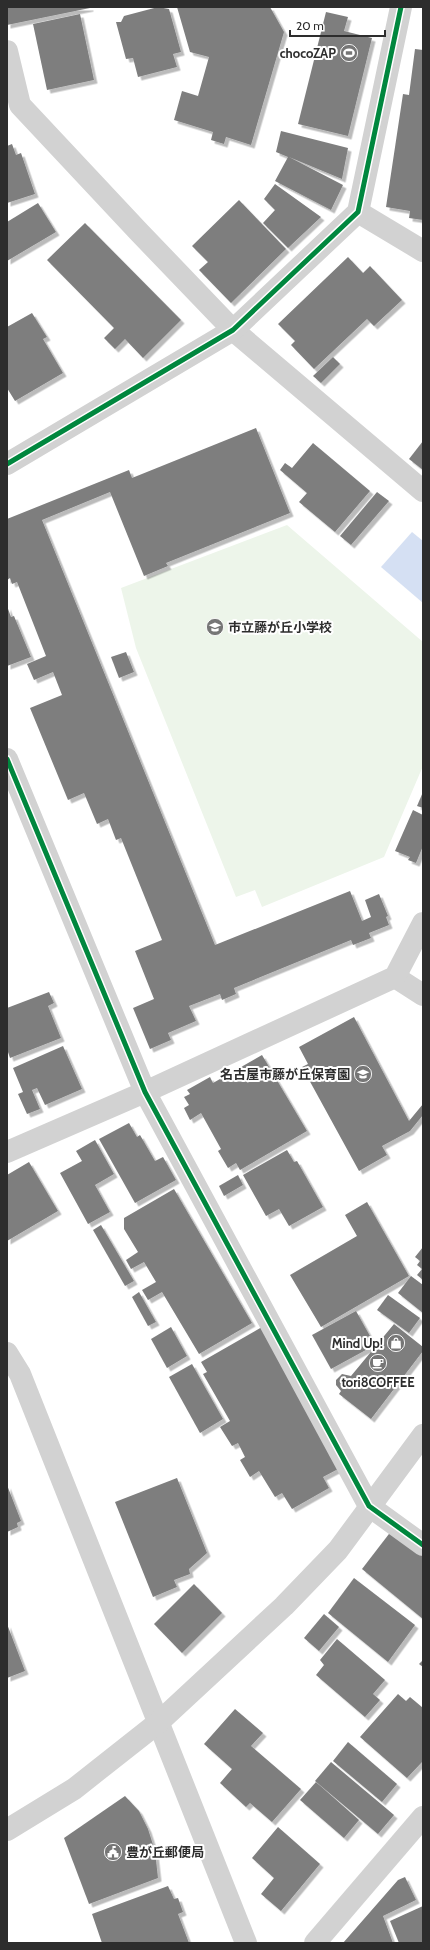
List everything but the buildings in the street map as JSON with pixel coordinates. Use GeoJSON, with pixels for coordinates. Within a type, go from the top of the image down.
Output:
{"type":"FeatureCollection","features":[{"type":"Feature","properties":{"kind":"street"},"geometry":{"type":"LineString","coordinates":[[7,464],[233,330],[358,212],[402,7]]}},
{"type":"Feature","properties":{"kind":"street"},"geometry":{"type":"LineString","coordinates":[[7,52],[20,105],[233,330],[423,491]]}},
{"type":"Feature","properties":{"kind":"street"},"geometry":{"type":"LineString","coordinates":[[358,212],[423,251]]}},
{"type":"Feature","properties":{"kind":"street"},"geometry":{"type":"LineString","coordinates":[[7,759],[145,1092],[369,1506],[423,1545]]}},
{"type":"Feature","properties":{"kind":"street"},"geometry":{"type":"LineString","coordinates":[[7,1152],[145,1092],[395,977],[423,923]]}},
{"type":"Feature","properties":{"kind":"street"},"geometry":{"type":"LineString","coordinates":[[395,977],[423,995]]}},
{"type":"Feature","properties":{"kind":"street"},"geometry":{"type":"LineString","coordinates":[[7,1353],[13,1376],[159,1722],[246,1943]]}},
{"type":"Feature","properties":{"kind":"street"},"geometry":{"type":"LineString","coordinates":[[7,1830],[74,1789],[159,1722],[289,1600],[338,1550],[369,1506],[423,1435]]}},
{"type":"Feature","properties":{"kind":"street"},"geometry":{"type":"LineString","coordinates":[[315,1943],[423,1817]]}},
{"type":"Feature","properties":{"kind":"shaded area"},"geometry":{"type":"Polygon","coordinates":[[[287,525],[423,642],[423,766],[384,857],[262,907],[255,890],[236,897],[136,648],[121,588],[287,525]]]}},
{"type":"Feature","properties":{"kind":"water"},"geometry":{"type":"Polygon","coordinates":[[[412,532],[423,541],[423,603],[381,567],[412,532]]]}},
{"type":"Feature","properties":{"kind":"cycle path"},"geometry":{"type":"LineString","coordinates":[[7,464],[233,330],[358,212],[401,7]]}},
{"type":"Feature","properties":{"kind":"cycle path"},"geometry":{"type":"LineString","coordinates":[[7,759],[145,1092],[369,1506],[423,1545]]}},
{"type":"Feature","properties":{"kind":"place","name":"chocoZAP"},"geometry":{"type":"Point","coordinates":[349,53]}},
{"type":"Feature","properties":{"kind":"place","name":"市立藤が丘小学校"},"geometry":{"type":"Point","coordinates":[215,627]}},
{"type":"Feature","properties":{"kind":"place","name":"名古屋市藤が丘保育園"},"geometry":{"type":"Point","coordinates":[363,1074]}},
{"type":"Feature","properties":{"kind":"place","name":"Mind Up!"},"geometry":{"type":"Point","coordinates":[396,1343]}},
{"type":"Feature","properties":{"kind":"place","name":"tori8COFFEE"},"geometry":{"type":"Point","coordinates":[378,1363]}},
{"type":"Feature","properties":{"kind":"place","name":"豊が丘郵便局"},"geometry":{"type":"Point","coordinates":[113,1852]}}]}
